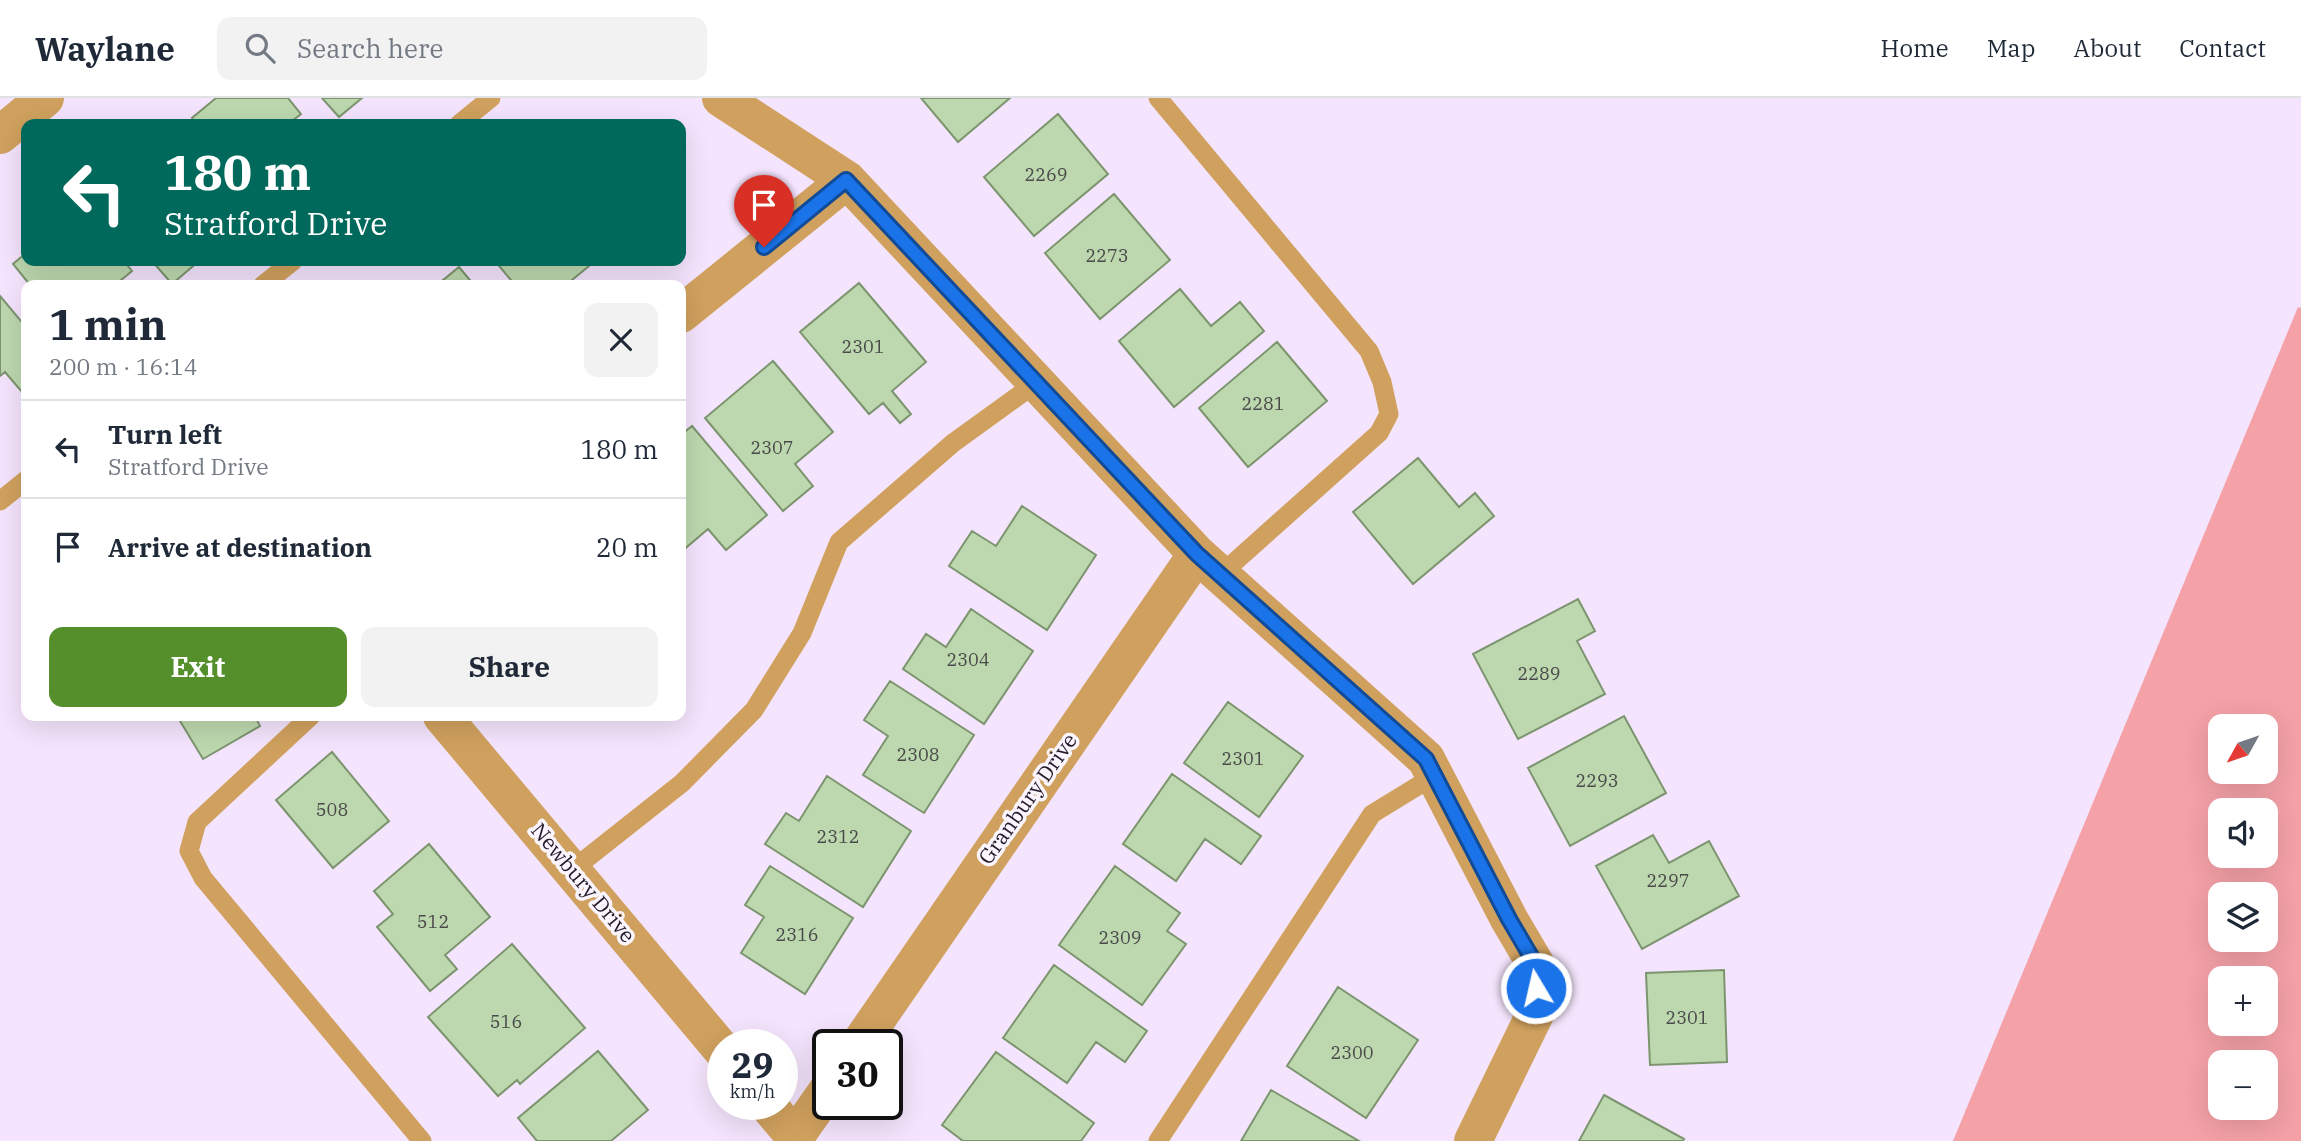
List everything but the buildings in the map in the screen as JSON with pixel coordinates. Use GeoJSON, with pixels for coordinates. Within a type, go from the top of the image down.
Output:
{"type":"FeatureCollection","features":[{"type":"Feature","properties":{"kind":"street"},"geometry":{"type":"LineString","coordinates":[[0,135],[45,98]]}},
{"type":"Feature","properties":{"kind":"street"},"geometry":{"type":"LineString","coordinates":[[721,98],[846,180],[1208,564],[1426,759],[1509,919],[1536,965],[1536,1012],[1473,1141]]}},
{"type":"Feature","properties":{"kind":"street"},"geometry":{"type":"LineString","coordinates":[[686,310],[846,180]]}},
{"type":"Feature","properties":{"kind":"street","name":"Granbury Drive"},"geometry":{"type":"LineString","coordinates":[[871,1029],[1208,564]]}},
{"type":"Feature","properties":{"kind":"street","name":"Newbury Drive"},"geometry":{"type":"LineString","coordinates":[[446,721],[707,1032]]}},
{"type":"Feature","properties":{"kind":"street"},"geometry":{"type":"LineString","coordinates":[[777,1120],[788,1139],[812,1110]]}},
{"type":"Feature","properties":{"kind":"lane"},"geometry":{"type":"LineString","coordinates":[[465,119],[491,98]]}},
{"type":"Feature","properties":{"kind":"lane"},"geometry":{"type":"LineString","coordinates":[[1158,98],[1369,351],[1382,382],[1389,414],[1379,433],[1208,564]]}},
{"type":"Feature","properties":{"kind":"lane"},"geometry":{"type":"LineString","coordinates":[[269,280],[287,266]]}},
{"type":"Feature","properties":{"kind":"lane"},"geometry":{"type":"LineString","coordinates":[[572,870],[682,783],[754,710],[802,633],[839,541],[953,443],[1036,383]]}},
{"type":"Feature","properties":{"kind":"lane"},"geometry":{"type":"LineString","coordinates":[[0,501],[21,484]]}},
{"type":"Feature","properties":{"kind":"lane"},"geometry":{"type":"LineString","coordinates":[[306,721],[197,822],[189,851],[203,878],[422,1141]]}},
{"type":"Feature","properties":{"kind":"lane"},"geometry":{"type":"LineString","coordinates":[[1158,1141],[1372,814],[1434,776]]}},
{"type":"Feature","properties":{"kind":"shaded area"},"geometry":{"type":"Polygon","coordinates":[[[2298,307],[2301,308],[2301,1141],[1953,1141],[2298,307]]]}},
{"type":"Feature","properties":{"kind":"route"},"geometry":{"type":"LineString","coordinates":[[764,247],[846,180],[1197,554],[1426,759],[1509,919],[1536,965],[1536,988]]}}]}
